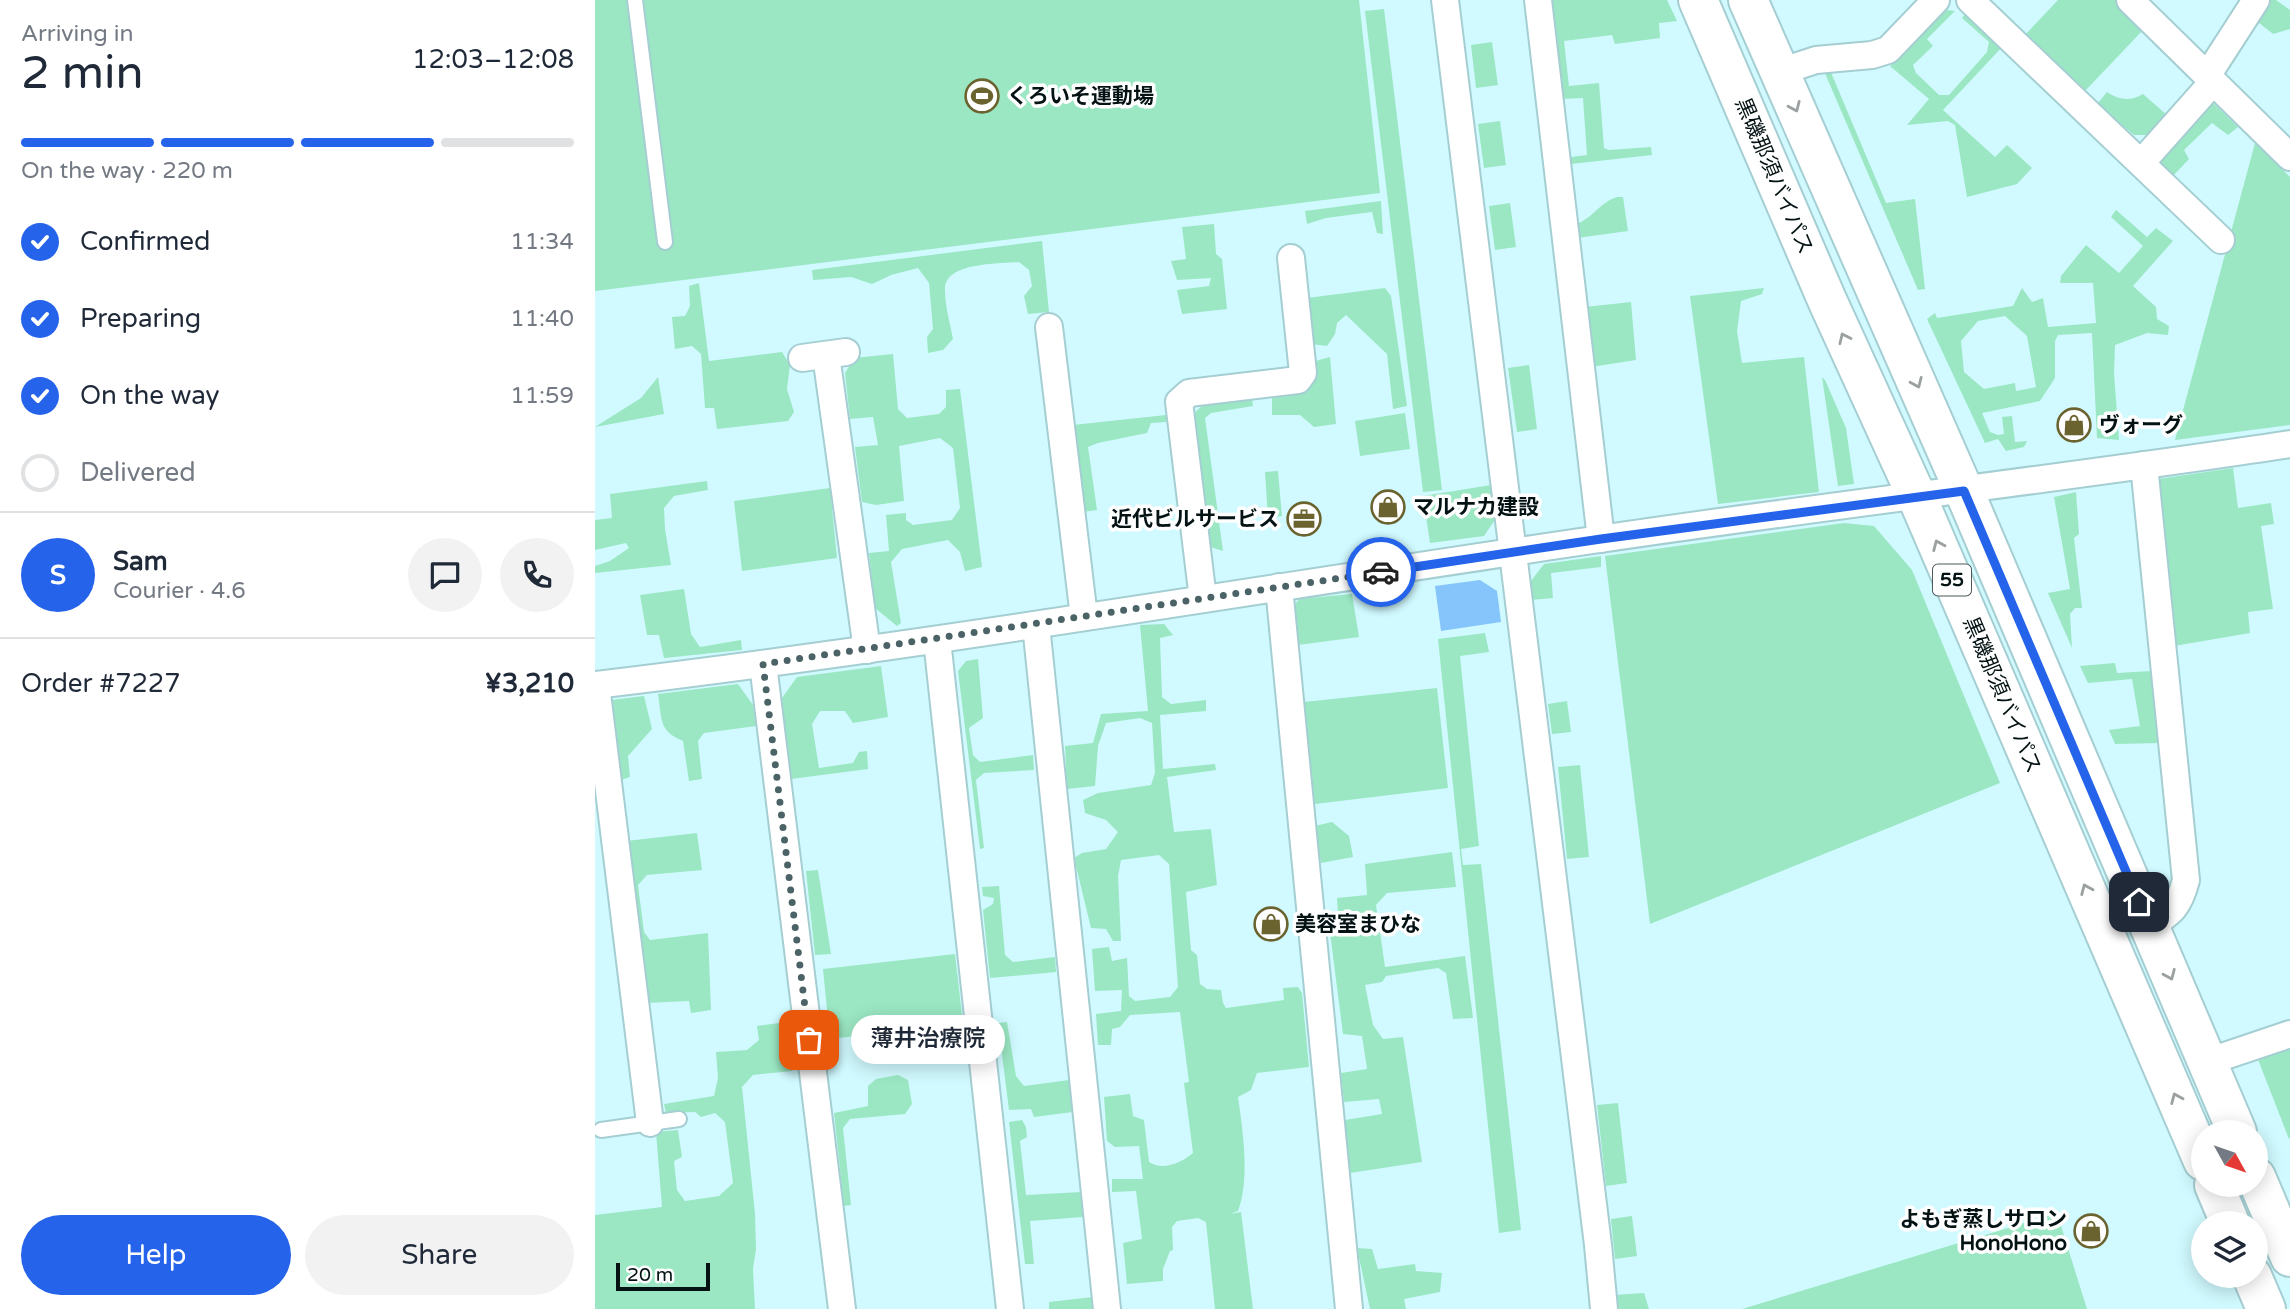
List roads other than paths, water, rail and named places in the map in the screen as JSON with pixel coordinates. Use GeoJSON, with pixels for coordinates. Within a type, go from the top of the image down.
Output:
{"type":"FeatureCollection","features":[{"type":"Feature","properties":{"kind":"main road","name":"黒磯那須バイパス"},"geometry":{"type":"LineString","coordinates":[[1698,0],[1827,300],[1917,497],[2191,1133]]}},
{"type":"Feature","properties":{"kind":"main road","name":"55"},"geometry":{"type":"LineString","coordinates":[[1748,0],[1964,491],[2232,1120]]}},
{"type":"Feature","properties":{"kind":"main road"},"geometry":{"type":"LineString","coordinates":[[2268,1195],[2282,1217],[2290,1257]]}},
{"type":"Feature","properties":{"kind":"main road"},"geometry":{"type":"LineString","coordinates":[[2257,1288],[2266,1309]]}},
{"type":"Feature","properties":{"kind":"street"},"geometry":{"type":"LineString","coordinates":[[1445,0],[1604,1309]]}},
{"type":"Feature","properties":{"kind":"street"},"geometry":{"type":"LineString","coordinates":[[1538,0],[1601,539]]}},
{"type":"Feature","properties":{"kind":"street"},"geometry":{"type":"LineString","coordinates":[[1779,72],[1816,60],[1872,55],[1888,50],[1936,0]]}},
{"type":"Feature","properties":{"kind":"street"},"geometry":{"type":"LineString","coordinates":[[1970,0],[2221,240]]}},
{"type":"Feature","properties":{"kind":"street"},"geometry":{"type":"LineString","coordinates":[[2130,0],[2290,157]]}},
{"type":"Feature","properties":{"kind":"street"},"geometry":{"type":"LineString","coordinates":[[2141,163],[2210,79],[2256,0]]}},
{"type":"Feature","properties":{"kind":"street"},"geometry":{"type":"LineString","coordinates":[[1203,599],[1179,402],[1189,393],[1298,380],[1303,373],[1291,258]]}},
{"type":"Feature","properties":{"kind":"street"},"geometry":{"type":"LineString","coordinates":[[1049,327],[1084,617]]}},
{"type":"Feature","properties":{"kind":"street"},"geometry":{"type":"LineString","coordinates":[[825,355],[867,650]]}},
{"type":"Feature","properties":{"kind":"street"},"geometry":{"type":"LineString","coordinates":[[650,1123],[596,685],[867,650],[1601,539],[2290,444]]}},
{"type":"Feature","properties":{"kind":"street"},"geometry":{"type":"LineString","coordinates":[[2144,465],[2186,880],[2182,898],[2173,911],[2149,927]]}},
{"type":"Feature","properties":{"kind":"street"},"geometry":{"type":"LineString","coordinates":[[1279,587],[1349,1309]]}},
{"type":"Feature","properties":{"kind":"street"},"geometry":{"type":"LineString","coordinates":[[1036,625],[1107,1309]]}},
{"type":"Feature","properties":{"kind":"street"},"geometry":{"type":"LineString","coordinates":[[937,640],[1010,1309]]}},
{"type":"Feature","properties":{"kind":"street"},"geometry":{"type":"LineString","coordinates":[[763,664],[842,1309]]}},
{"type":"Feature","properties":{"kind":"street"},"geometry":{"type":"LineString","coordinates":[[2207,1062],[2290,1034]]}},
{"type":"Feature","properties":{"kind":"lane"},"geometry":{"type":"LineString","coordinates":[[635,0],[665,242]]}},
{"type":"Feature","properties":{"kind":"lane"},"geometry":{"type":"LineString","coordinates":[[601,1130],[679,1119]]}},
{"type":"Feature","properties":{"kind":"water"},"geometry":{"type":"Polygon","coordinates":[[[1480,580],[1497,591],[1501,622],[1441,631],[1435,586],[1480,580]]]}},
{"type":"Feature","properties":{"kind":"place","name":"くろいそ運動場"},"geometry":{"type":"Point","coordinates":[982,96]}},
{"type":"Feature","properties":{"kind":"place","name":"ヴォーグ"},"geometry":{"type":"Point","coordinates":[2074,425]}},
{"type":"Feature","properties":{"kind":"place","name":"マルナカ建設"},"geometry":{"type":"Point","coordinates":[1388,507]}},
{"type":"Feature","properties":{"kind":"place","name":"近代ビルサービス"},"geometry":{"type":"Point","coordinates":[1304,519]}},
{"type":"Feature","properties":{"kind":"place","name":"美容室まひな"},"geometry":{"type":"Point","coordinates":[1271,924]}},
{"type":"Feature","properties":{"kind":"place","name":"薄井治療院"},"geometry":{"type":"Point","coordinates":[809,1040]}},
{"type":"Feature","properties":{"kind":"place","name":"よもぎ蒸しサロン HonoHono"},"geometry":{"type":"Point","coordinates":[2091,1231]}}]}
